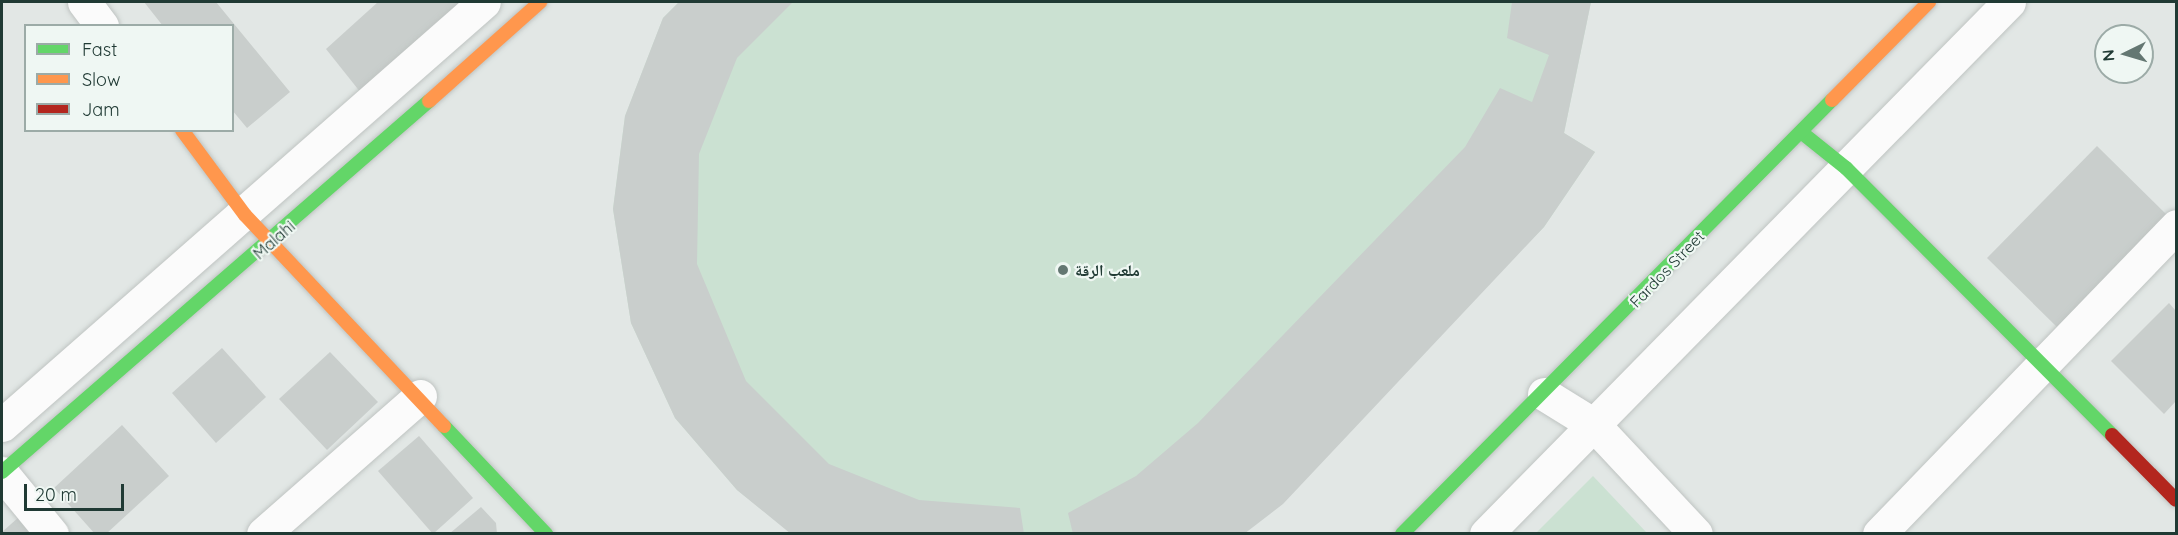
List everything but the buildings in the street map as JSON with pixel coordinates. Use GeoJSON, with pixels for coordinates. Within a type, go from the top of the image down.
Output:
{"type":"FeatureCollection","features":[{"type":"Feature","properties":{"kind":"street"},"geometry":{"type":"LineString","coordinates":[[84,2],[100,24]]}},
{"type":"Feature","properties":{"kind":"street"},"geometry":{"type":"LineString","coordinates":[[2,425],[245,215],[484,2]]}},
{"type":"Feature","properties":{"kind":"street","name":"Malahi"},"geometry":{"type":"LineString","coordinates":[[2,472],[273,240],[540,2]]}},
{"type":"Feature","properties":{"kind":"street","name":"Fardos Street"},"geometry":{"type":"LineString","coordinates":[[1401,534],[1544,394],[1929,2]]}},
{"type":"Feature","properties":{"kind":"street"},"geometry":{"type":"LineString","coordinates":[[1486,534],[2009,2]]}},
{"type":"Feature","properties":{"kind":"street"},"geometry":{"type":"LineString","coordinates":[[183,132],[245,215],[273,240],[546,534]]}},
{"type":"Feature","properties":{"kind":"street"},"geometry":{"type":"LineString","coordinates":[[1801,132],[1846,168],[2176,500]]}},
{"type":"Feature","properties":{"kind":"street"},"geometry":{"type":"LineString","coordinates":[[1879,534],[2176,226]]}},
{"type":"Feature","properties":{"kind":"street"},"geometry":{"type":"LineString","coordinates":[[1544,394],[1594,425],[1696,534]]}},
{"type":"Feature","properties":{"kind":"street"},"geometry":{"type":"LineString","coordinates":[[282,527],[420,396]]}},
{"type":"Feature","properties":{"kind":"street"},"geometry":{"type":"LineString","coordinates":[[2,472],[52,534]]}},
{"type":"Feature","properties":{"kind":"green space","name":"ملعب الرقة"},"geometry":{"type":"Polygon","coordinates":[[[679,2],[1591,2],[1564,133],[1595,152],[1544,227],[1244,533],[791,533],[737,490],[675,418],[631,323],[613,209],[625,116],[663,18],[679,2]]]}},
{"type":"Feature","properties":{"kind":"green space"},"geometry":{"type":"Polygon","coordinates":[[[1593,476],[1647,533],[1536,533],[1593,476]]]}},
{"type":"Feature","properties":{"kind":"traffic: fast"},"geometry":{"type":"LineString","coordinates":[[1402,534],[1832,100]]}},
{"type":"Feature","properties":{"kind":"traffic: fast"},"geometry":{"type":"LineString","coordinates":[[2,472],[429,101]]}},
{"type":"Feature","properties":{"kind":"traffic: fast"},"geometry":{"type":"LineString","coordinates":[[1801,132],[1846,168],[2112,435]]}},
{"type":"Feature","properties":{"kind":"traffic: fast"},"geometry":{"type":"LineString","coordinates":[[444,426],[546,534]]}},
{"type":"Feature","properties":{"kind":"traffic: slow"},"geometry":{"type":"LineString","coordinates":[[429,101],[540,2]]}},
{"type":"Feature","properties":{"kind":"traffic: slow"},"geometry":{"type":"LineString","coordinates":[[1832,100],[1929,2]]}},
{"type":"Feature","properties":{"kind":"traffic: slow"},"geometry":{"type":"LineString","coordinates":[[183,132],[245,215],[444,426]]}},
{"type":"Feature","properties":{"kind":"traffic: jam"},"geometry":{"type":"LineString","coordinates":[[2112,435],[2176,500]]}},
{"type":"Feature","properties":{"kind":"place","name":"ملعب الرقة"},"geometry":{"type":"Point","coordinates":[1063,270]}}]}
